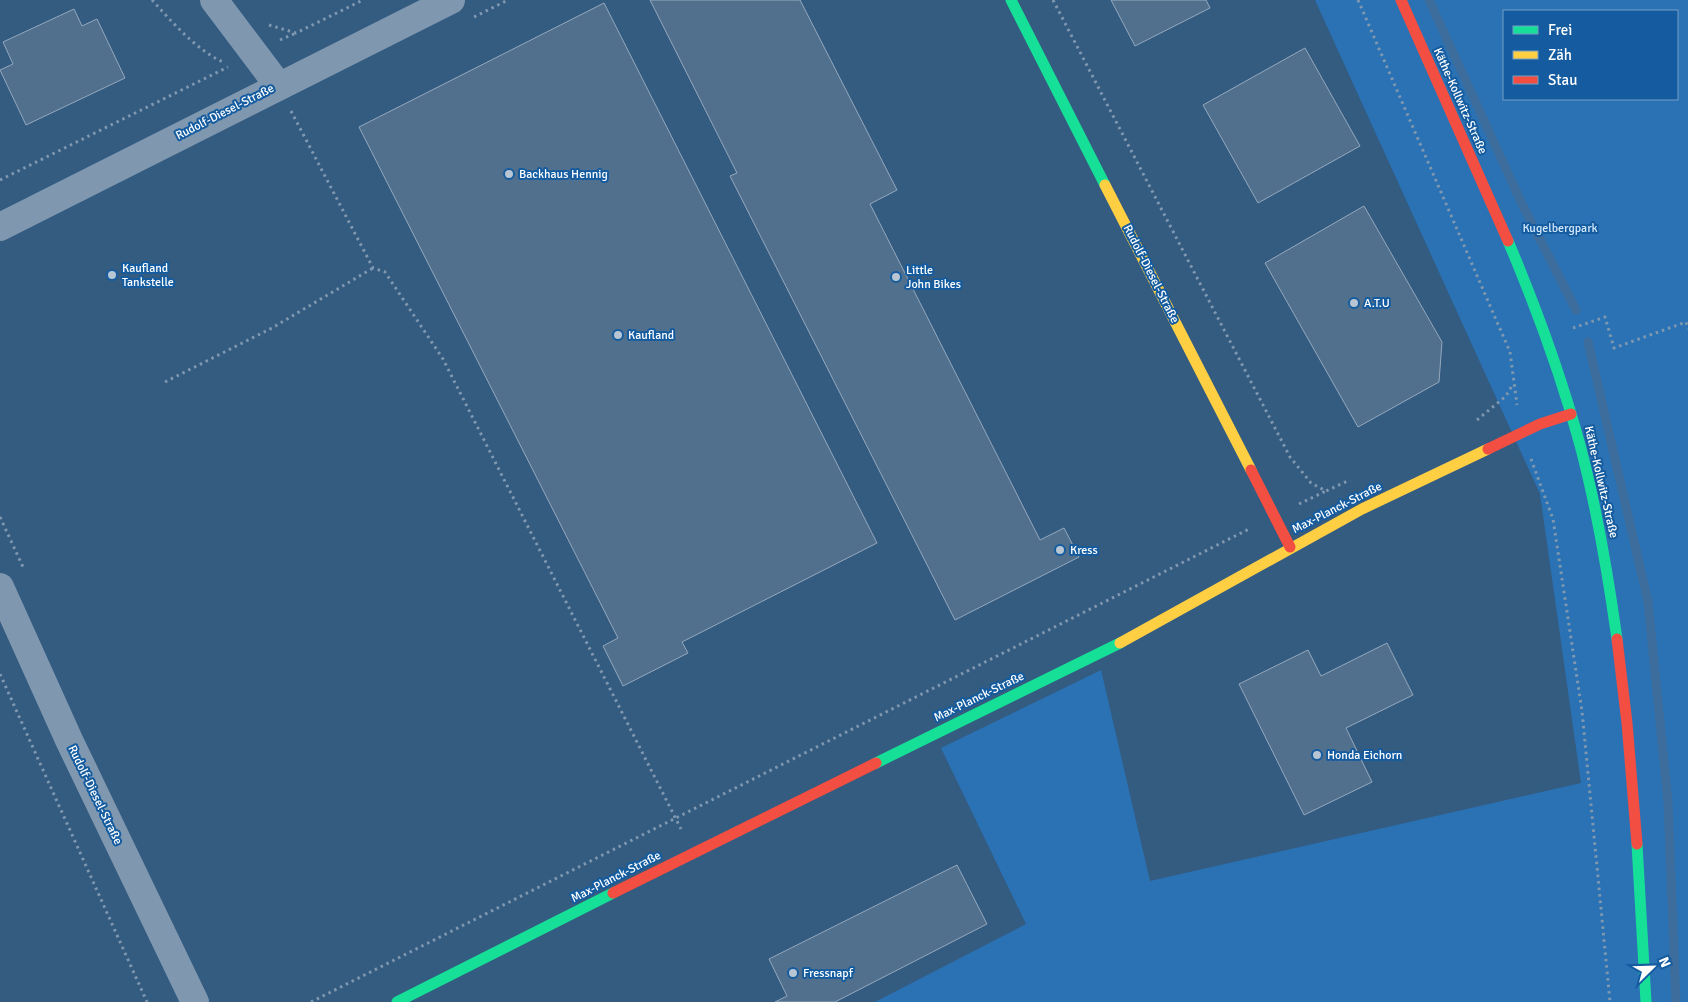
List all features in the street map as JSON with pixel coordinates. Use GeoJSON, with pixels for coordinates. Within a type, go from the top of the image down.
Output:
{"type":"FeatureCollection","features":[{"type":"Feature","properties":{"kind":"street"},"geometry":{"type":"LineString","coordinates":[[214,0],[278,86]]}},
{"type":"Feature","properties":{"kind":"street","name":"Rudolf-Diesel-Straße"},"geometry":{"type":"LineString","coordinates":[[0,227],[451,0]]}},
{"type":"Feature","properties":{"kind":"street","name":"Rudolf-Diesel-Straße"},"geometry":{"type":"LineString","coordinates":[[1011,0],[1290,547]]}},
{"type":"Feature","properties":{"kind":"street","name":"Käthe-Kollwitz-Straße"},"geometry":{"type":"LineString","coordinates":[[1401,0],[1523,278],[1547,337],[1571,414],[1599,530],[1615,631],[1630,766],[1646,1002]]}},
{"type":"Feature","properties":{"kind":"street","name":"Max-Planck-Straße"},"geometry":{"type":"LineString","coordinates":[[397,1002],[1146,629],[1290,547],[1370,505],[1522,432],[1571,414]]}},
{"type":"Feature","properties":{"kind":"street","name":"Rudolf-Diesel-Straße"},"geometry":{"type":"LineString","coordinates":[[0,587],[69,740],[194,1002]]}},
{"type":"Feature","properties":{"kind":"path"},"geometry":{"type":"LineString","coordinates":[[0,180],[232,66],[215,58],[177,28],[152,0]]}},
{"type":"Feature","properties":{"kind":"path"},"geometry":{"type":"LineString","coordinates":[[254,54],[363,0]]}},
{"type":"Feature","properties":{"kind":"path"},"geometry":{"type":"LineString","coordinates":[[1053,0],[1290,457],[1311,482],[1326,491]]}},
{"type":"Feature","properties":{"kind":"path"},"geometry":{"type":"LineString","coordinates":[[1358,0],[1510,352],[1513,384],[1522,432],[1553,520],[1582,711],[1610,1002]]}},
{"type":"Feature","properties":{"kind":"path"},"geometry":{"type":"LineString","coordinates":[[265,24],[296,33]]}},
{"type":"Feature","properties":{"kind":"path"},"geometry":{"type":"LineString","coordinates":[[278,86],[373,268],[385,272],[443,359],[693,853]]}},
{"type":"Feature","properties":{"kind":"path"},"geometry":{"type":"LineString","coordinates":[[165,382],[272,328],[373,268]]}},
{"type":"Feature","properties":{"kind":"path"},"geometry":{"type":"LineString","coordinates":[[1547,337],[1605,317],[1614,348],[1686,322],[1688,329]]}},
{"type":"Feature","properties":{"kind":"path"},"geometry":{"type":"LineString","coordinates":[[1471,423],[1486,414],[1506,396],[1513,384]]}},
{"type":"Feature","properties":{"kind":"path"},"geometry":{"type":"LineString","coordinates":[[311,1002],[1274,516],[1353,479]]}},
{"type":"Feature","properties":{"kind":"path"},"geometry":{"type":"LineString","coordinates":[[0,674],[147,1002]]}},
{"type":"Feature","properties":{"kind":"green space","name":"Kugelbergpark"},"geometry":{"type":"Polygon","coordinates":[[[1315,0],[1688,0],[1688,1002],[875,1002],[1026,924],[941,748],[1101,670],[1150,881],[1581,783],[1540,494],[1315,0]]]}},
{"type":"Feature","properties":{"kind":"building"},"geometry":{"type":"Polygon","coordinates":[[[650,0],[800,0],[897,190],[870,204],[1040,540],[1064,528],[1079,557],[955,620],[730,176],[737,173],[650,0]]]}},
{"type":"Feature","properties":{"kind":"building"},"geometry":{"type":"Polygon","coordinates":[[[1111,0],[1206,0],[1210,8],[1135,46],[1111,0]]]}},
{"type":"Feature","properties":{"kind":"building","name":"Kaufland"},"geometry":{"type":"Polygon","coordinates":[[[604,3],[877,543],[682,642],[688,653],[623,686],[603,646],[618,638],[359,127],[604,3]]]}},
{"type":"Feature","properties":{"kind":"building"},"geometry":{"type":"Polygon","coordinates":[[[74,9],[82,26],[97,19],[125,78],[26,125],[0,70],[13,64],[3,42],[74,9]]]}},
{"type":"Feature","properties":{"kind":"building"},"geometry":{"type":"Polygon","coordinates":[[[1305,48],[1360,146],[1258,203],[1203,105],[1305,48]]]}},
{"type":"Feature","properties":{"kind":"building","name":"A.T.U"},"geometry":{"type":"Polygon","coordinates":[[[1364,206],[1442,342],[1439,382],[1358,427],[1265,263],[1364,206]]]}},
{"type":"Feature","properties":{"kind":"building","name":"Honda Eichorn"},"geometry":{"type":"Polygon","coordinates":[[[1387,643],[1413,695],[1346,728],[1372,782],[1304,815],[1239,684],[1308,650],[1321,676],[1387,643]]]}},
{"type":"Feature","properties":{"kind":"building"},"geometry":{"type":"Polygon","coordinates":[[[957,865],[987,924],[835,1002],[775,1002],[787,996],[769,959],[957,865]]]}},
{"type":"Feature","properties":{"kind":"waterway"},"geometry":{"type":"LineString","coordinates":[[1429,0],[1522,204],[1576,310]]}},
{"type":"Feature","properties":{"kind":"waterway"},"geometry":{"type":"LineString","coordinates":[[1588,342],[1648,602],[1668,802],[1676,1002]]}},
{"type":"Feature","properties":{"kind":"traffic: fast"},"geometry":{"type":"LineString","coordinates":[[1011,0],[1105,185]]}},
{"type":"Feature","properties":{"kind":"traffic: fast"},"geometry":{"type":"LineString","coordinates":[[1508,241],[1547,342],[1565,393],[1580,445],[1602,542],[1617,639]]}},
{"type":"Feature","properties":{"kind":"traffic: fast"},"geometry":{"type":"LineString","coordinates":[[876,763],[1120,643]]}},
{"type":"Feature","properties":{"kind":"traffic: fast"},"geometry":{"type":"LineString","coordinates":[[1637,844],[1646,1002]]}},
{"type":"Feature","properties":{"kind":"traffic: fast"},"geometry":{"type":"LineString","coordinates":[[397,1002],[613,893]]}},
{"type":"Feature","properties":{"kind":"traffic: slow"},"geometry":{"type":"LineString","coordinates":[[1105,185],[1251,470]]}},
{"type":"Feature","properties":{"kind":"traffic: slow"},"geometry":{"type":"LineString","coordinates":[[1120,643],[1362,509],[1488,449]]}},
{"type":"Feature","properties":{"kind":"traffic: jam"},"geometry":{"type":"LineString","coordinates":[[1401,0],[1508,241]]}},
{"type":"Feature","properties":{"kind":"traffic: jam"},"geometry":{"type":"LineString","coordinates":[[1488,449],[1540,424],[1571,414]]}},
{"type":"Feature","properties":{"kind":"traffic: jam"},"geometry":{"type":"LineString","coordinates":[[1251,470],[1290,547]]}},
{"type":"Feature","properties":{"kind":"traffic: jam"},"geometry":{"type":"LineString","coordinates":[[1617,639],[1627,723],[1637,844]]}},
{"type":"Feature","properties":{"kind":"traffic: jam"},"geometry":{"type":"LineString","coordinates":[[613,893],[876,763]]}},
{"type":"Feature","properties":{"kind":"place","name":"Backhaus Hennig"},"geometry":{"type":"Point","coordinates":[509,174]}},
{"type":"Feature","properties":{"kind":"place","name":"Kaufland Tankstelle"},"geometry":{"type":"Point","coordinates":[112,275]}},
{"type":"Feature","properties":{"kind":"place","name":"Little John Bikes"},"geometry":{"type":"Point","coordinates":[896,277]}},
{"type":"Feature","properties":{"kind":"place","name":"A.T.U"},"geometry":{"type":"Point","coordinates":[1354,303]}},
{"type":"Feature","properties":{"kind":"place","name":"Kaufland"},"geometry":{"type":"Point","coordinates":[618,335]}},
{"type":"Feature","properties":{"kind":"place","name":"Kress"},"geometry":{"type":"Point","coordinates":[1060,550]}},
{"type":"Feature","properties":{"kind":"place","name":"Honda Eichorn"},"geometry":{"type":"Point","coordinates":[1317,755]}},
{"type":"Feature","properties":{"kind":"place","name":"Fressnapf"},"geometry":{"type":"Point","coordinates":[793,973]}}]}
